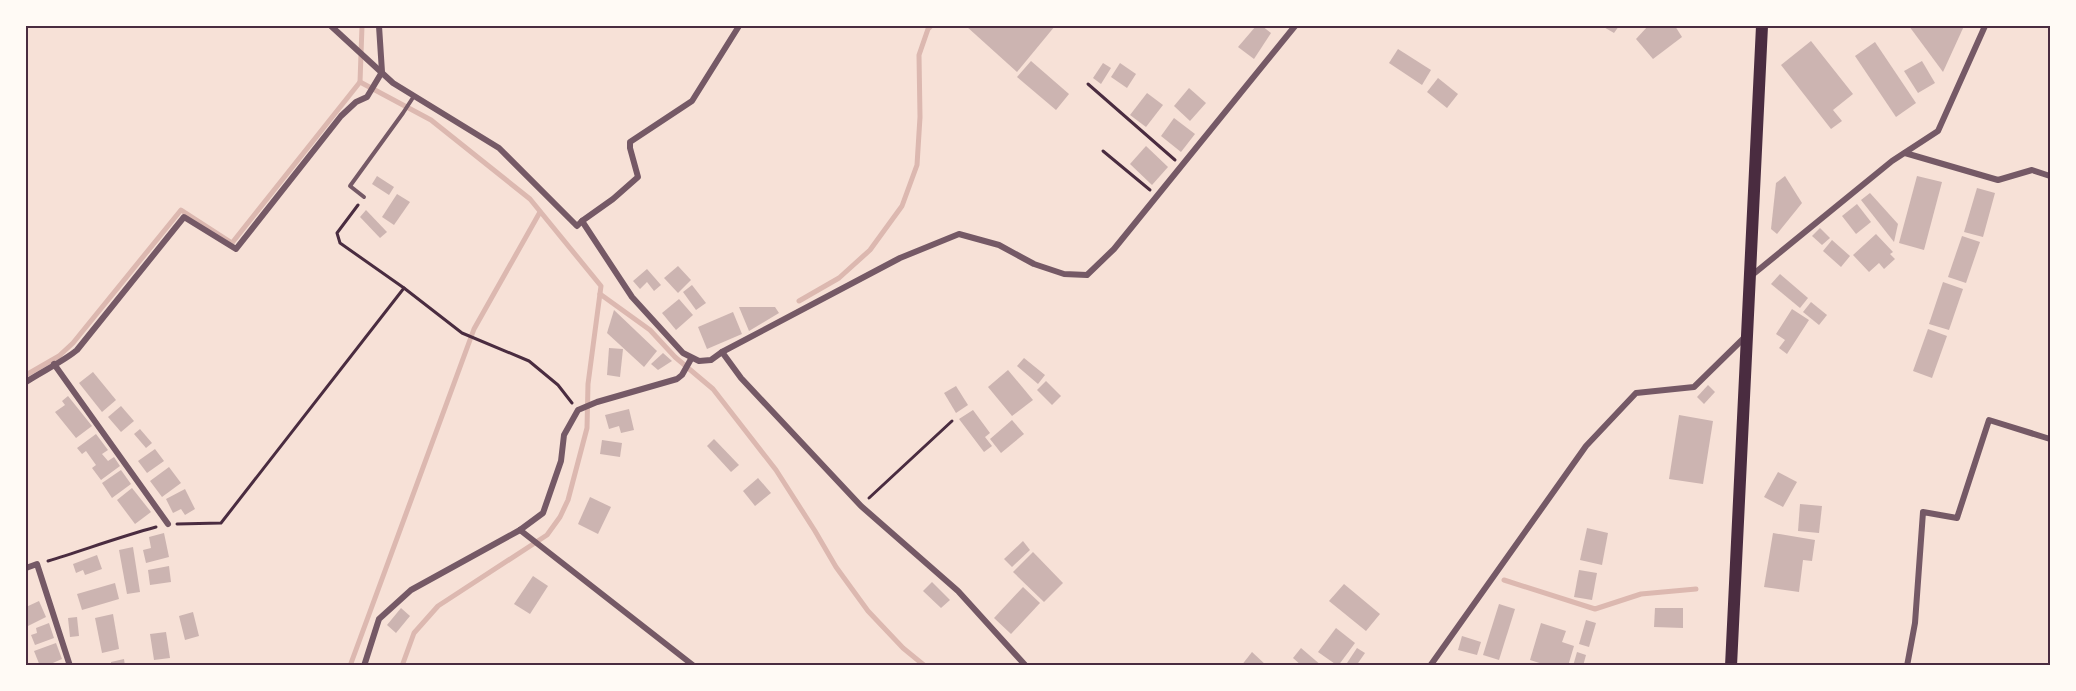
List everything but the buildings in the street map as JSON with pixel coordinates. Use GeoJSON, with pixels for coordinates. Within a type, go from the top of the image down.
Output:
{"type":"FeatureCollection","features":[{"type":"Feature","properties":{"kind":"main road"},"geometry":{"type":"LineString","coordinates":[[1731,666],[1762,26]]}},
{"type":"Feature","properties":{"kind":"street"},"geometry":{"type":"LineString","coordinates":[[331,26],[413,98],[499,148],[577,226],[638,177],[630,142],[692,100],[739,26]]}},
{"type":"Feature","properties":{"kind":"street"},"geometry":{"type":"LineString","coordinates":[[26,382],[77,350],[184,217],[236,249],[341,116],[356,102],[367,97],[378,81],[382,72],[379,26]]}},
{"type":"Feature","properties":{"kind":"street"},"geometry":{"type":"LineString","coordinates":[[582,221],[632,297],[690,361],[711,360],[722,352],[900,258],[959,234],[999,245],[1034,264],[1064,274],[1087,275],[1114,249],[1295,26]]}},
{"type":"Feature","properties":{"kind":"street"},"geometry":{"type":"LineString","coordinates":[[1750,277],[1892,161],[1938,131],[1985,26]]}},
{"type":"Feature","properties":{"kind":"street"},"geometry":{"type":"LineString","coordinates":[[1905,153],[1998,180],[2032,170],[2050,176]]}},
{"type":"Feature","properties":{"kind":"street"},"geometry":{"type":"LineString","coordinates":[[1430,666],[1586,446],[1636,393],[1694,387],[1748,333]]}},
{"type":"Feature","properties":{"kind":"street"},"geometry":{"type":"LineString","coordinates":[[722,352],[741,378],[861,506],[958,591],[1026,666]]}},
{"type":"Feature","properties":{"kind":"street"},"geometry":{"type":"LineString","coordinates":[[364,666],[379,619],[411,590],[520,530],[543,513],[561,461],[564,435],[581,408],[676,379],[682,375],[690,361]]}},
{"type":"Feature","properties":{"kind":"street"},"geometry":{"type":"LineString","coordinates":[[54,364],[168,524]]}},
{"type":"Feature","properties":{"kind":"street"},"geometry":{"type":"LineString","coordinates":[[1907,666],[1915,623],[1923,512],[1957,518],[1989,420],[2050,439]]}},
{"type":"Feature","properties":{"kind":"street"},"geometry":{"type":"LineString","coordinates":[[520,530],[694,666]]}},
{"type":"Feature","properties":{"kind":"street"},"geometry":{"type":"LineString","coordinates":[[26,568],[37,564],[70,666]]}},
{"type":"Feature","properties":{"kind":"lane"},"geometry":{"type":"LineString","coordinates":[[364,197],[350,186],[413,98]]}},
{"type":"Feature","properties":{"kind":"path"},"geometry":{"type":"LineString","coordinates":[[1088,84],[1181,166]]}},
{"type":"Feature","properties":{"kind":"path"},"geometry":{"type":"LineString","coordinates":[[1103,151],[1157,196]]}},
{"type":"Feature","properties":{"kind":"path"},"geometry":{"type":"LineString","coordinates":[[364,197],[337,233],[340,243],[462,333],[529,361],[581,408]]}},
{"type":"Feature","properties":{"kind":"path"},"geometry":{"type":"LineString","coordinates":[[37,564],[82,551],[114,538],[168,524],[221,523],[404,288]]}},
{"type":"Feature","properties":{"kind":"path"},"geometry":{"type":"LineString","coordinates":[[861,506],[952,421]]}},
{"type":"Feature","properties":{"kind":"waterway"},"geometry":{"type":"LineString","coordinates":[[362,26],[360,82],[431,120],[530,199],[601,286],[588,384],[587,428],[568,500],[560,517],[547,535],[438,606],[414,633],[402,666]]}},
{"type":"Feature","properties":{"kind":"waterway"},"geometry":{"type":"LineString","coordinates":[[799,301],[839,278],[870,250],[902,206],[917,165],[920,117],[919,55],[931,26]]}},
{"type":"Feature","properties":{"kind":"waterway"},"geometry":{"type":"LineString","coordinates":[[26,375],[59,356],[73,343],[181,210],[232,243],[360,82]]}},
{"type":"Feature","properties":{"kind":"waterway"},"geometry":{"type":"LineString","coordinates":[[350,666],[474,329],[540,212]]}},
{"type":"Feature","properties":{"kind":"waterway"},"geometry":{"type":"LineString","coordinates":[[600,294],[650,330],[675,357],[713,389],[776,470],[836,567],[868,611],[903,648],[925,666]]}},
{"type":"Feature","properties":{"kind":"waterway"},"geometry":{"type":"LineString","coordinates":[[1504,580],[1595,609],[1641,594],[1696,589]]}}]}
